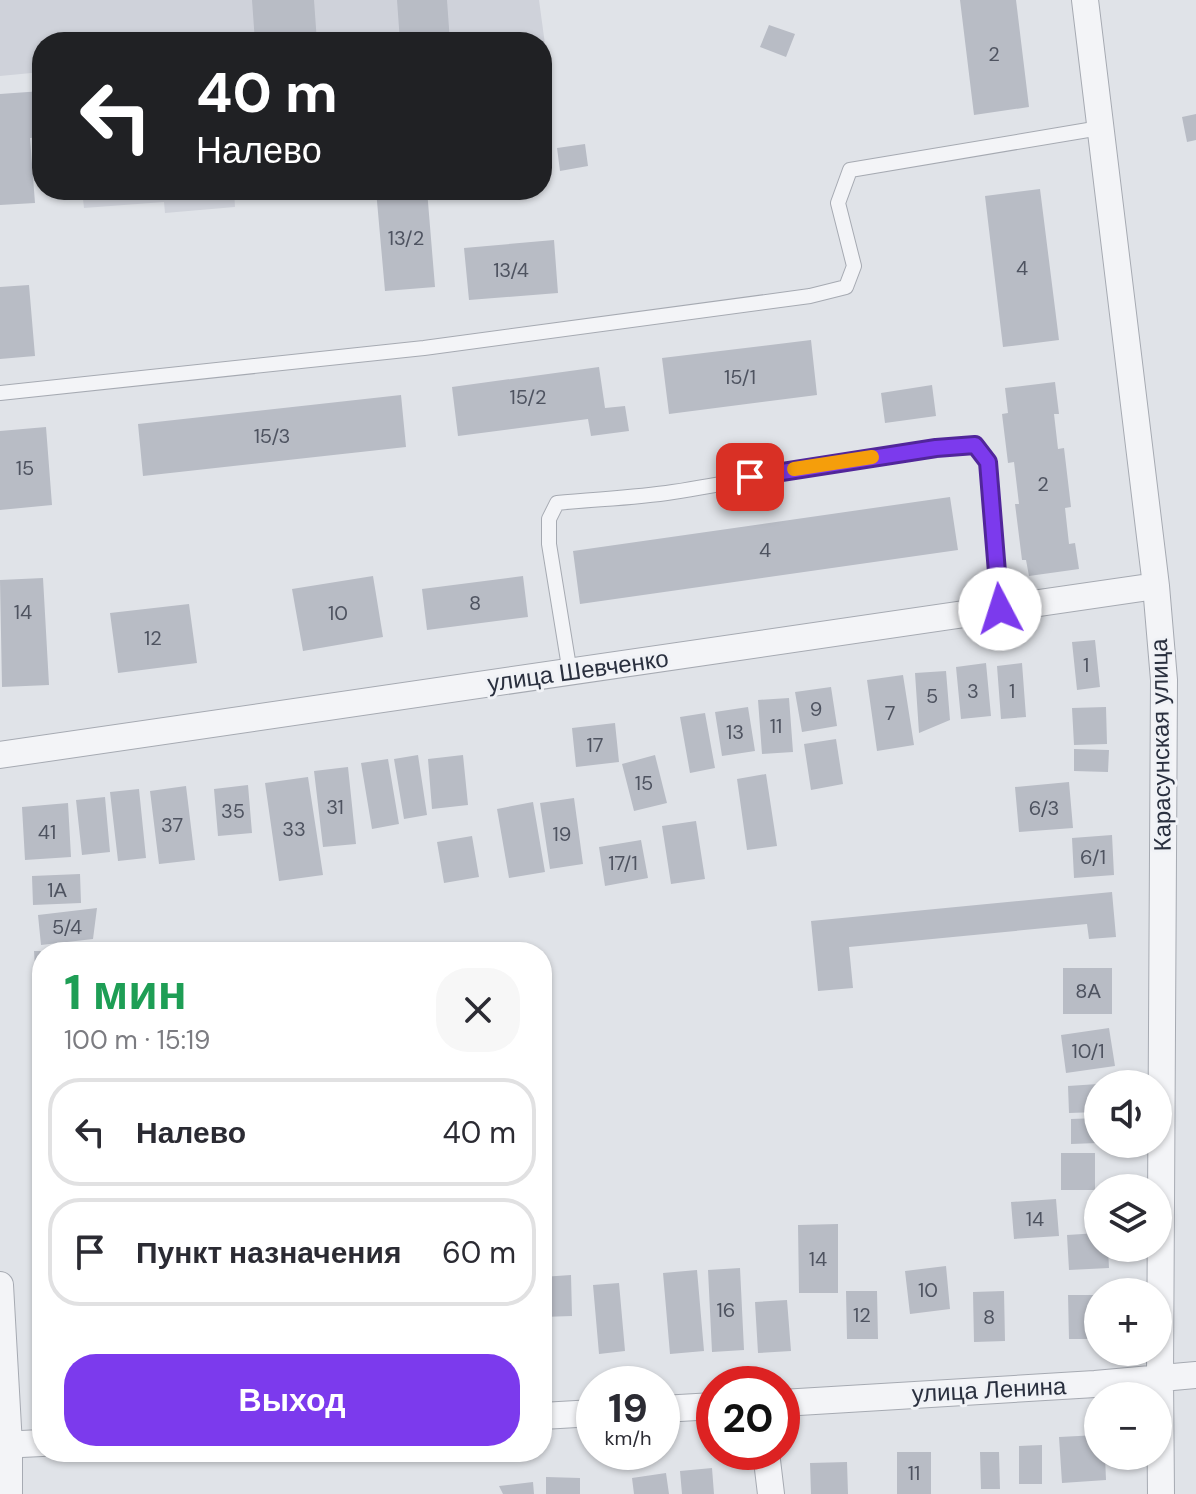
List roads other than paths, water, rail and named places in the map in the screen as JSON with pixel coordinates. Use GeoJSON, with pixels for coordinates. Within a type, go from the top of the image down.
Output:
{"type":"FeatureCollection","features":[{"type":"Feature","properties":{"kind":"street","name":"Карасунская улица"},"geometry":{"type":"LineString","coordinates":[[1085,0],[1156,586],[1164,680],[1161,1494]]}},
{"type":"Feature","properties":{"kind":"street","name":"улица Шевченко"},"geometry":{"type":"LineString","coordinates":[[0,755],[1156,586]]}},
{"type":"Feature","properties":{"kind":"street"},"geometry":{"type":"LineString","coordinates":[[0,1285],[9,1494]]}},
{"type":"Feature","properties":{"kind":"street","name":"улица Ленина"},"geometry":{"type":"LineString","coordinates":[[800,1402],[1196,1375]]}},
{"type":"Feature","properties":{"kind":"street"},"geometry":{"type":"LineString","coordinates":[[552,1415],[576,1414]]}},
{"type":"Feature","properties":{"kind":"street"},"geometry":{"type":"LineString","coordinates":[[5,1445],[32,1444]]}},
{"type":"Feature","properties":{"kind":"street"},"geometry":{"type":"LineString","coordinates":[[768,1470],[771,1494]]}},
{"type":"Feature","properties":{"kind":"lane"},"geometry":{"type":"LineString","coordinates":[[0,393],[424,348],[810,296],[846,287],[854,266],[838,203],[850,170],[1100,128]]}},
{"type":"Feature","properties":{"kind":"lane"},"geometry":{"type":"LineString","coordinates":[[570,673],[549,544],[549,519],[557,503],[671,492],[804,467],[975,445],[988,462],[1000,609]]}}]}
